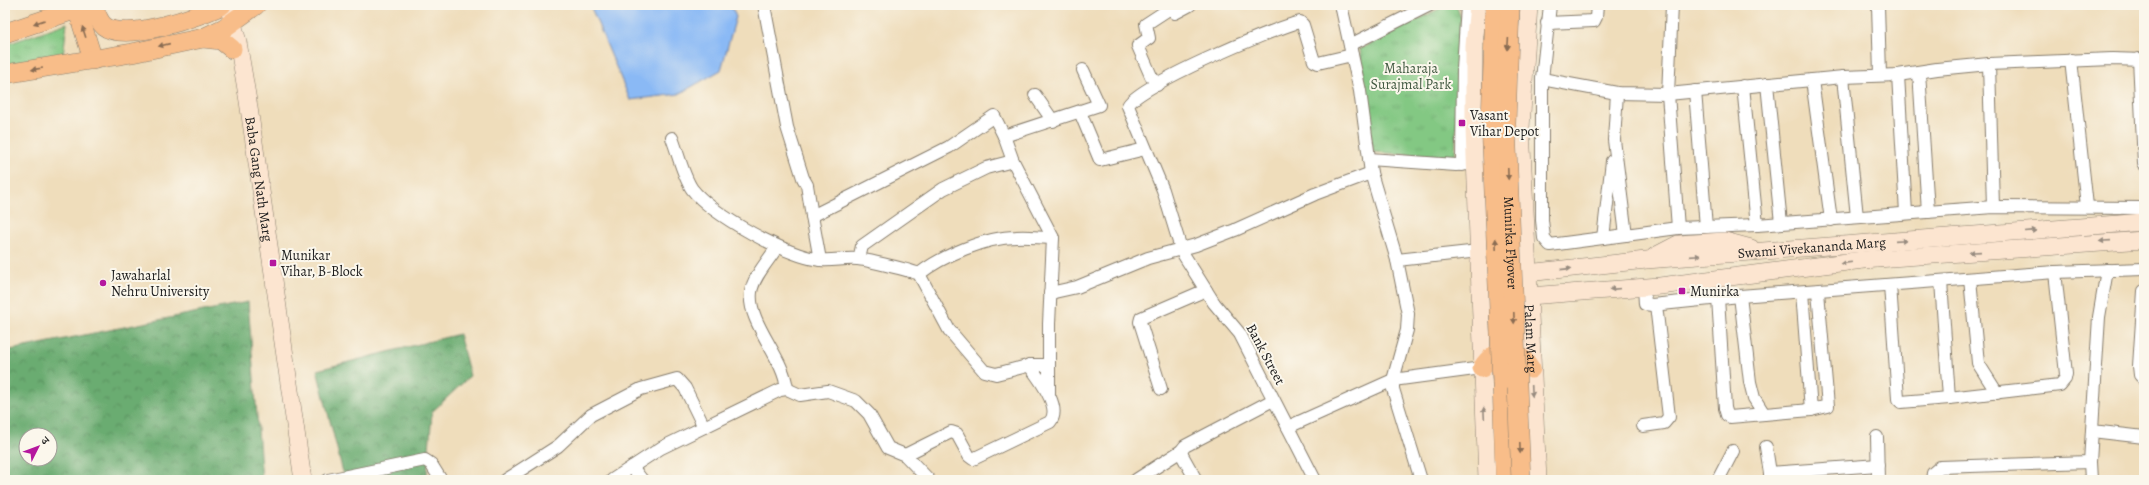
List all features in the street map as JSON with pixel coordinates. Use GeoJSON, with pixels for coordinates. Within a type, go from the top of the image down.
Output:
{"type":"FeatureCollection","features":[{"type":"Feature","properties":{"kind":"main road"},"geometry":{"type":"LineString","coordinates":[[84,6],[105,27],[128,32],[183,20],[225,13],[256,5]]}},
{"type":"Feature","properties":{"kind":"main road","name":"Munirka Flyover"},"geometry":{"type":"LineString","coordinates":[[1495,5],[1491,122],[1505,480]]}},
{"type":"Feature","properties":{"kind":"main road","name":"Munirka Flyover"},"geometry":{"type":"LineString","coordinates":[[1510,5],[1506,124],[1521,480]]}},
{"type":"Feature","properties":{"kind":"main road"},"geometry":{"type":"LineString","coordinates":[[5,34],[84,6]]}},
{"type":"Feature","properties":{"kind":"main road"},"geometry":{"type":"LineString","coordinates":[[84,6],[93,60]]}},
{"type":"Feature","properties":{"kind":"main road"},"geometry":{"type":"LineString","coordinates":[[203,38],[225,13]]}},
{"type":"Feature","properties":{"kind":"main road"},"geometry":{"type":"LineString","coordinates":[[5,74],[93,60],[203,38],[221,40],[232,49]]}},
{"type":"Feature","properties":{"kind":"main road"},"geometry":{"type":"LineString","coordinates":[[1482,368],[1488,359],[1496,353],[1507,351],[1517,354],[1526,360],[1531,368]]}},
{"type":"Feature","properties":{"kind":"street"},"geometry":{"type":"LineString","coordinates":[[764,5],[787,127],[803,178],[807,185],[820,260]]}},
{"type":"Feature","properties":{"kind":"street"},"geometry":{"type":"LineString","coordinates":[[1190,5],[1175,13],[1171,6],[1146,24],[1149,38],[1138,46],[1151,76],[1158,85],[1183,70],[1220,53],[1300,22],[1304,25],[1313,58],[1316,62],[1351,50],[1430,5]]}},
{"type":"Feature","properties":{"kind":"street"},"geometry":{"type":"LineString","coordinates":[[1341,5],[1360,90],[1371,173],[1397,260],[1408,320],[1393,380],[1398,410],[1421,480]]}},
{"type":"Feature","properties":{"kind":"street","name":"Palam Marg"},"geometry":{"type":"LineString","coordinates":[[1529,5],[1521,128],[1531,368],[1538,480]]}},
{"type":"Feature","properties":{"kind":"street"},"geometry":{"type":"LineString","coordinates":[[1550,5],[1542,80],[1542,220],[1544,238],[1550,245],[1678,228],[1756,225],[1993,207],[2087,206],[2144,208]]}},
{"type":"Feature","properties":{"kind":"street"},"geometry":{"type":"LineString","coordinates":[[1548,23],[1594,21],[1596,17],[1597,5]]}},
{"type":"Feature","properties":{"kind":"street"},"geometry":{"type":"LineString","coordinates":[[1672,5],[1668,94],[1678,228]]}},
{"type":"Feature","properties":{"kind":"street"},"geometry":{"type":"LineString","coordinates":[[1878,5],[1880,75]]}},
{"type":"Feature","properties":{"kind":"street"},"geometry":{"type":"LineString","coordinates":[[1469,7],[1474,46],[1469,164],[1479,251],[1482,368],[1488,480]]}},
{"type":"Feature","properties":{"kind":"street","name":"Baba Gang Nath Marg"},"geometry":{"type":"LineString","coordinates":[[225,13],[303,480]]}},
{"type":"Feature","properties":{"kind":"street","name":"Baba Gang Nath Marg"},"geometry":{"type":"LineString","coordinates":[[225,13],[247,93],[281,353],[295,480]]}},
{"type":"Feature","properties":{"kind":"street"},"geometry":{"type":"LineString","coordinates":[[1542,80],[1617,93],[1668,94],[1843,77],[1898,75],[1989,64],[2071,60],[2142,59],[2144,164]]}},
{"type":"Feature","properties":{"kind":"street"},"geometry":{"type":"LineString","coordinates":[[2071,60],[2087,206]]}},
{"type":"Feature","properties":{"kind":"street"},"geometry":{"type":"LineString","coordinates":[[1989,64],[1993,207]]}},
{"type":"Feature","properties":{"kind":"street"},"geometry":{"type":"LineString","coordinates":[[1004,136],[1099,105],[1083,70]]}},
{"type":"Feature","properties":{"kind":"street"},"geometry":{"type":"LineString","coordinates":[[1919,72],[1928,212]]}},
{"type":"Feature","properties":{"kind":"street"},"geometry":{"type":"LineString","coordinates":[[1898,75],[1906,213]]}},
{"type":"Feature","properties":{"kind":"street"},"geometry":{"type":"LineString","coordinates":[[1843,77],[1857,218]]}},
{"type":"Feature","properties":{"kind":"street"},"geometry":{"type":"LineString","coordinates":[[1812,80],[1831,220]]}},
{"type":"Feature","properties":{"kind":"street"},"geometry":{"type":"LineString","coordinates":[[1768,84],[1781,223]]}},
{"type":"Feature","properties":{"kind":"street","name":"Bank Street"},"geometry":{"type":"LineString","coordinates":[[1158,85],[1140,94],[1128,106],[1163,190],[1180,248],[1214,303],[1238,331],[1315,480]]}},
{"type":"Feature","properties":{"kind":"street"},"geometry":{"type":"LineString","coordinates":[[1743,86],[1756,225]]}},
{"type":"Feature","properties":{"kind":"street"},"geometry":{"type":"LineString","coordinates":[[1695,91],[1706,227]]}},
{"type":"Feature","properties":{"kind":"street"},"geometry":{"type":"LineString","coordinates":[[1604,238],[1614,140],[1617,93]]}},
{"type":"Feature","properties":{"kind":"street"},"geometry":{"type":"LineString","coordinates":[[1035,95],[1052,121]]}},
{"type":"Feature","properties":{"kind":"street"},"geometry":{"type":"LineString","coordinates":[[1080,112],[1100,160],[1145,149]]}},
{"type":"Feature","properties":{"kind":"street"},"geometry":{"type":"LineString","coordinates":[[812,216],[949,147],[994,116],[1004,136],[1013,161],[1053,238],[1048,365],[1053,414],[1050,422],[973,459],[969,456],[957,434],[951,432],[905,455]]}},
{"type":"Feature","properties":{"kind":"street"},"geometry":{"type":"LineString","coordinates":[[672,138],[685,175],[694,191],[738,225],[777,247],[820,260],[859,259],[918,274],[949,330],[984,371],[996,374],[1029,365],[1048,365]]}},
{"type":"Feature","properties":{"kind":"street"},"geometry":{"type":"LineString","coordinates":[[1614,140],[1626,235]]}},
{"type":"Feature","properties":{"kind":"street"},"geometry":{"type":"LineString","coordinates":[[1369,160],[1469,164]]}},
{"type":"Feature","properties":{"kind":"street"},"geometry":{"type":"LineString","coordinates":[[859,259],[862,246],[943,189],[986,168],[1013,161]]}},
{"type":"Feature","properties":{"kind":"street"},"geometry":{"type":"LineString","coordinates":[[1050,293],[1077,287],[1148,258],[1196,244],[1235,230],[1315,194],[1371,173]]}},
{"type":"Feature","properties":{"kind":"street","name":"Swami Vivekananda Marg"},"geometry":{"type":"LineString","coordinates":[[1527,273],[1646,260],[1678,244],[1702,242],[1725,241],[1764,251],[2144,222]]}},
{"type":"Feature","properties":{"kind":"street"},"geometry":{"type":"LineString","coordinates":[[918,274],[926,268],[954,254],[998,239],[1015,237],[1053,238]]}},
{"type":"Feature","properties":{"kind":"street","name":"Swami Vivekananda Marg"},"geometry":{"type":"LineString","coordinates":[[1481,297],[1529,296],[1644,287],[1863,260],[2144,240]]}},
{"type":"Feature","properties":{"kind":"street"},"geometry":{"type":"LineString","coordinates":[[777,247],[754,284],[751,298],[755,314],[766,339],[778,360],[787,389]]}},
{"type":"Feature","properties":{"kind":"street"},"geometry":{"type":"LineString","coordinates":[[1397,260],[1479,251]]}},
{"type":"Feature","properties":{"kind":"street"},"geometry":{"type":"LineString","coordinates":[[1644,287],[1645,304],[1656,305],[1740,296],[1818,292],[2055,272],[2144,269]]}},
{"type":"Feature","properties":{"kind":"street"},"geometry":{"type":"LineString","coordinates":[[2091,480],[2090,462],[2099,317],[2107,270]]}},
{"type":"Feature","properties":{"kind":"street"},"geometry":{"type":"LineString","coordinates":[[1890,285],[1898,399],[1901,402],[1998,393],[2060,385],[2066,379],[2055,272]]}},
{"type":"Feature","properties":{"kind":"street"},"geometry":{"type":"LineString","coordinates":[[1480,273],[1527,273]]}},
{"type":"Feature","properties":{"kind":"street"},"geometry":{"type":"LineString","coordinates":[[1970,279],[1978,363],[1998,393]]}},
{"type":"Feature","properties":{"kind":"street"},"geometry":{"type":"LineString","coordinates":[[1941,281],[1949,398]]}},
{"type":"Feature","properties":{"kind":"street"},"geometry":{"type":"LineString","coordinates":[[1161,388],[1140,322],[1141,318],[1206,290]]}},
{"type":"Feature","properties":{"kind":"street"},"geometry":{"type":"LineString","coordinates":[[2144,291],[2139,372],[2144,379]]}},
{"type":"Feature","properties":{"kind":"street"},"geometry":{"type":"LineString","coordinates":[[1802,292],[1811,410]]}},
{"type":"Feature","properties":{"kind":"street"},"geometry":{"type":"LineString","coordinates":[[1718,298],[1725,412],[1730,417],[1826,408],[1828,405],[1818,292]]}},
{"type":"Feature","properties":{"kind":"street"},"geometry":{"type":"LineString","coordinates":[[1740,296],[1750,382],[1754,398],[1764,414]]}},
{"type":"Feature","properties":{"kind":"street"},"geometry":{"type":"LineString","coordinates":[[1643,426],[1664,423],[1669,417],[1656,305]]}},
{"type":"Feature","properties":{"kind":"street"},"geometry":{"type":"LineString","coordinates":[[1029,365],[1050,393]]}},
{"type":"Feature","properties":{"kind":"street"},"geometry":{"type":"LineString","coordinates":[[1288,426],[1393,380],[1482,368]]}},
{"type":"Feature","properties":{"kind":"street"},"geometry":{"type":"LineString","coordinates":[[505,480],[558,446],[591,415],[641,389],[677,379],[685,388],[704,427]]}},
{"type":"Feature","properties":{"kind":"street"},"geometry":{"type":"LineString","coordinates":[[612,480],[661,448],[780,390],[787,389],[800,395],[828,391],[856,400],[869,414],[888,448],[905,455],[929,480]]}},
{"type":"Feature","properties":{"kind":"street"},"geometry":{"type":"LineString","coordinates":[[1136,480],[1181,451],[1185,446],[1273,400]]}},
{"type":"Feature","properties":{"kind":"street"},"geometry":{"type":"LineString","coordinates":[[2092,431],[2144,437]]}},
{"type":"Feature","properties":{"kind":"street"},"geometry":{"type":"LineString","coordinates":[[1877,437],[1878,480]]}},
{"type":"Feature","properties":{"kind":"street"},"geometry":{"type":"LineString","coordinates":[[1766,448],[1770,477],[1878,465]]}},
{"type":"Feature","properties":{"kind":"street"},"geometry":{"type":"LineString","coordinates":[[1181,451],[1196,480]]}},
{"type":"Feature","properties":{"kind":"street"},"geometry":{"type":"LineString","coordinates":[[1718,480],[1733,451]]}},
{"type":"Feature","properties":{"kind":"street"},"geometry":{"type":"LineString","coordinates":[[328,480],[425,460],[431,464],[441,480]]}},
{"type":"Feature","properties":{"kind":"street"},"geometry":{"type":"LineString","coordinates":[[1932,480],[1933,474],[1940,467],[2090,462]]}},
{"type":"Feature","properties":{"kind":"street"},"geometry":{"type":"LineString","coordinates":[[632,467],[642,480]]}},
{"type":"Feature","properties":{"kind":"green space","name":"Maharaja Surajmal Park"},"geometry":{"type":"Polygon","coordinates":[[[1447,5],[1456,5],[1461,18],[1455,158],[1373,152],[1360,49],[1447,5]]]}},
{"type":"Feature","properties":{"kind":"green space"},"geometry":{"type":"Polygon","coordinates":[[[67,23],[63,56],[5,65],[5,45],[67,23]]]}},
{"type":"Feature","properties":{"kind":"green space"},"geometry":{"type":"Polygon","coordinates":[[[248,302],[262,480],[5,480],[5,351],[248,302]]]}},
{"type":"Feature","properties":{"kind":"green space"},"geometry":{"type":"Polygon","coordinates":[[[459,334],[470,376],[432,412],[427,475],[405,480],[345,480],[317,370],[459,334]]]}},
{"type":"Feature","properties":{"kind":"water"},"geometry":{"type":"Polygon","coordinates":[[[590,5],[731,5],[736,17],[721,70],[679,94],[630,100],[590,5]]]}},
{"type":"Feature","properties":{"kind":"place","name":"Vasant Vihar Depot"},"geometry":{"type":"Point","coordinates":[1462,123]}},
{"type":"Feature","properties":{"kind":"place","name":"Munikar Vihar, B-Block"},"geometry":{"type":"Point","coordinates":[273,263]}},
{"type":"Feature","properties":{"kind":"place","name":"Jawaharlal Nehru University"},"geometry":{"type":"Point","coordinates":[103,283]}},
{"type":"Feature","properties":{"kind":"place","name":"Munirka"},"geometry":{"type":"Point","coordinates":[1682,291]}}]}
